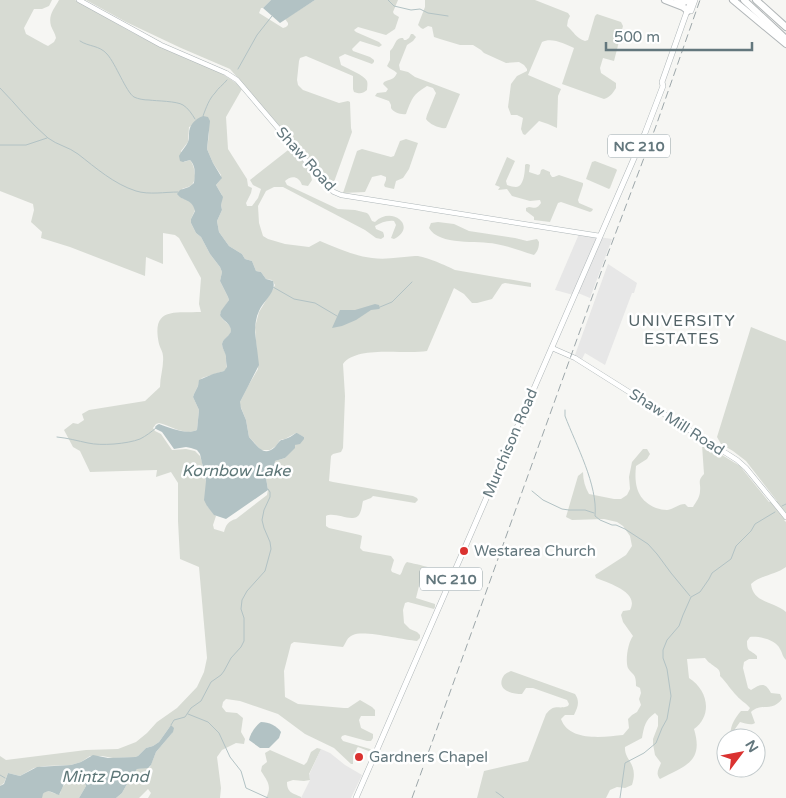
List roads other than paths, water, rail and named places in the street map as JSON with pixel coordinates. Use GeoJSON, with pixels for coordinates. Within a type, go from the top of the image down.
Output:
{"type":"FeatureCollection","features":[{"type":"Feature","properties":{"kind":"highway"},"geometry":{"type":"LineString","coordinates":[[665,0],[683,7],[690,5]]}},
{"type":"Feature","properties":{"kind":"highway"},"geometry":{"type":"LineString","coordinates":[[677,0],[690,5]]}},
{"type":"Feature","properties":{"kind":"highway"},"geometry":{"type":"LineString","coordinates":[[734,0],[786,44]]}},
{"type":"Feature","properties":{"kind":"highway"},"geometry":{"type":"LineString","coordinates":[[744,0],[786,39]]}},
{"type":"Feature","properties":{"kind":"highway"},"geometry":{"type":"LineString","coordinates":[[756,0],[786,27]]}},
{"type":"Feature","properties":{"kind":"main road","name":"Shaw Road"},"geometry":{"type":"LineString","coordinates":[[79,0],[160,45],[234,78],[334,192],[341,195],[600,236]]}},
{"type":"Feature","properties":{"kind":"main road","name":"Murchison Road"},"geometry":{"type":"LineString","coordinates":[[356,798],[645,133],[690,5],[695,0]]}},
{"type":"Feature","properties":{"kind":"main road","name":"Shaw Mill Road"},"geometry":{"type":"LineString","coordinates":[[552,348],[575,358],[737,460],[746,468],[786,517]]}},
{"type":"Feature","properties":{"kind":"water"},"geometry":{"type":"Polygon","coordinates":[[[271,0],[315,0],[280,23],[263,8],[271,0]]]}},
{"type":"Feature","properties":{"kind":"water","name":"Kornbow Lake"},"geometry":{"type":"Polygon","coordinates":[[[203,116],[208,117],[210,121],[207,149],[222,178],[216,185],[223,197],[222,210],[217,221],[219,232],[229,246],[242,254],[245,259],[252,261],[256,271],[261,272],[266,279],[273,281],[274,285],[259,311],[256,321],[255,332],[259,365],[240,402],[249,437],[260,449],[267,451],[275,447],[281,440],[296,433],[304,437],[300,444],[295,445],[295,448],[285,458],[275,461],[274,470],[266,478],[268,490],[226,519],[214,515],[204,500],[206,481],[200,454],[197,450],[186,447],[174,449],[162,432],[155,427],[159,424],[188,432],[197,430],[199,410],[193,397],[199,380],[224,371],[227,367],[222,344],[231,330],[220,315],[229,300],[220,281],[222,272],[191,223],[195,211],[194,207],[190,202],[177,194],[180,190],[194,183],[195,170],[192,162],[190,160],[180,161],[179,156],[188,142],[191,125],[203,116]]]}},
{"type":"Feature","properties":{"kind":"water"},"geometry":{"type":"Polygon","coordinates":[[[375,304],[379,305],[379,309],[371,310],[356,320],[332,328],[340,310],[355,310],[375,304]]]}},
{"type":"Feature","properties":{"kind":"water"},"geometry":{"type":"Polygon","coordinates":[[[261,722],[272,725],[281,732],[279,738],[269,748],[260,748],[249,740],[257,725],[261,722]]]}},
{"type":"Feature","properties":{"kind":"water","name":"Mintz Pond"},"geometry":{"type":"Polygon","coordinates":[[[171,725],[174,728],[173,732],[156,752],[151,765],[148,768],[137,769],[122,793],[116,798],[79,798],[86,786],[84,781],[76,779],[64,784],[59,795],[49,791],[43,794],[42,798],[0,798],[0,786],[4,784],[8,773],[20,776],[37,767],[71,765],[93,755],[108,758],[135,757],[146,748],[159,742],[171,725]]]}},
{"type":"Feature","properties":{"kind":"waterway"},"geometry":{"type":"LineString","coordinates":[[388,0],[394,6],[411,10],[420,9],[428,13],[448,16]]}},
{"type":"Feature","properties":{"kind":"waterway"},"geometry":{"type":"LineString","coordinates":[[238,69],[257,35],[272,16]]}},
{"type":"Feature","properties":{"kind":"waterway"},"geometry":{"type":"LineString","coordinates":[[80,41],[101,49],[107,54],[134,97],[143,100],[180,104],[185,106],[195,119]]}},
{"type":"Feature","properties":{"kind":"waterway"},"geometry":{"type":"LineString","coordinates":[[204,117],[211,98],[227,80]]}},
{"type":"Feature","properties":{"kind":"waterway"},"geometry":{"type":"LineString","coordinates":[[0,88],[48,138],[74,152],[113,180],[141,192],[178,192]]}},
{"type":"Feature","properties":{"kind":"waterway"},"geometry":{"type":"LineString","coordinates":[[0,145],[26,145],[47,138]]}},
{"type":"Feature","properties":{"kind":"waterway"},"geometry":{"type":"LineString","coordinates":[[380,307],[392,302],[412,282]]}},
{"type":"Feature","properties":{"kind":"waterway"},"geometry":{"type":"LineString","coordinates":[[273,287],[294,299],[315,303],[337,316]]}},
{"type":"Feature","properties":{"kind":"waterway"},"geometry":{"type":"LineString","coordinates":[[565,410],[565,416],[590,478],[595,504],[595,516],[600,520],[625,529],[648,544],[690,596]]}},
{"type":"Feature","properties":{"kind":"waterway"},"geometry":{"type":"LineString","coordinates":[[57,437],[93,444],[114,444],[140,439],[156,428]]}},
{"type":"Feature","properties":{"kind":"waterway"},"geometry":{"type":"LineString","coordinates":[[171,725],[174,720],[185,717],[191,708],[201,701],[211,682],[221,675],[244,641],[242,600],[247,591],[265,571],[271,549],[262,520],[270,497],[268,489]]}},
{"type":"Feature","properties":{"kind":"waterway"},"geometry":{"type":"LineString","coordinates":[[532,491],[543,500],[562,509],[585,510],[594,513]]}},
{"type":"Feature","properties":{"kind":"waterway"},"geometry":{"type":"LineString","coordinates":[[782,506],[786,504]]}},
{"type":"Feature","properties":{"kind":"waterway"},"geometry":{"type":"LineString","coordinates":[[620,798],[625,763],[644,753],[656,743],[667,719],[671,696],[667,669],[663,658],[663,650],[667,640],[679,626],[691,597],[700,592],[712,573],[731,559],[736,546],[751,531],[755,524],[775,512]]}},
{"type":"Feature","properties":{"kind":"waterway"},"geometry":{"type":"LineString","coordinates":[[188,714],[208,722],[219,733],[230,757],[241,771],[246,788],[268,798]]}},
{"type":"Feature","properties":{"kind":"waterway"},"geometry":{"type":"LineString","coordinates":[[0,775],[5,778]]}},
{"type":"Feature","properties":{"kind":"waterway"},"geometry":{"type":"LineString","coordinates":[[496,792],[504,798]]}},
{"type":"Feature","properties":{"kind":"railway"},"geometry":{"type":"LineString","coordinates":[[412,798],[700,0]]}},
{"type":"Feature","properties":{"kind":"place","name":"Westarea Church"},"geometry":{"type":"Point","coordinates":[464,551]}},
{"type":"Feature","properties":{"kind":"place","name":"Gardners Chapel"},"geometry":{"type":"Point","coordinates":[359,757]}},
{"type":"Feature","properties":{"kind":"district","name":"UNIVERSITY ESTATES"},"geometry":{"type":"Point","coordinates":[682,330]}}]}
